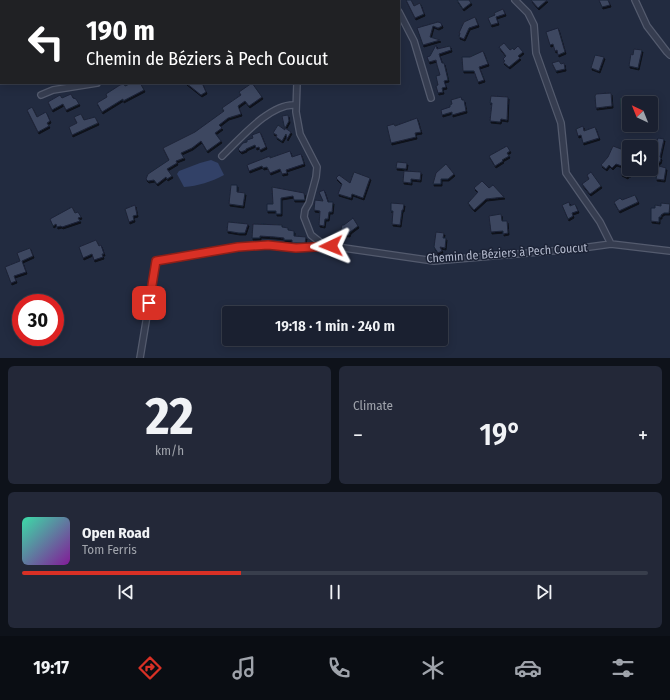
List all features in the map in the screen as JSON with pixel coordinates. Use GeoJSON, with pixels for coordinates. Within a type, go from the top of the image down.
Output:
{"type":"FeatureCollection","features":[{"type":"Feature","properties":{"kind":"street"},"geometry":{"type":"LineString","coordinates":[[515,0],[528,13],[534,25],[536,53],[561,123],[566,173],[600,222],[611,244]]}},
{"type":"Feature","properties":{"kind":"street"},"geometry":{"type":"LineString","coordinates":[[634,0],[647,26],[670,55]]}},
{"type":"Feature","properties":{"kind":"street"},"geometry":{"type":"LineString","coordinates":[[400,14],[414,41],[432,98]]}},
{"type":"Feature","properties":{"kind":"street"},"geometry":{"type":"LineString","coordinates":[[41,95],[53,90],[91,84]]}},
{"type":"Feature","properties":{"kind":"street"},"geometry":{"type":"LineString","coordinates":[[297,84],[295,105],[300,134],[317,167],[316,177],[304,217],[311,235],[320,242],[330,246]]}},
{"type":"Feature","properties":{"kind":"street"},"geometry":{"type":"LineString","coordinates":[[222,156],[251,128],[275,110],[285,105],[295,105]]}},
{"type":"Feature","properties":{"kind":"street","name":"Chemin de Béziers à Pech Coucut"},"geometry":{"type":"LineString","coordinates":[[140,358],[156,261],[238,247],[268,245],[296,248],[330,246],[434,261],[575,249],[611,244],[670,251]]}},
{"type":"Feature","properties":{"kind":"shaded area"},"geometry":{"type":"Polygon","coordinates":[[[620,98],[622,98],[622,131],[620,98]]]}},
{"type":"Feature","properties":{"kind":"water"},"geometry":{"type":"Polygon","coordinates":[[[211,160],[218,163],[224,175],[214,180],[194,186],[184,187],[177,174],[179,171],[211,160]]]}},
{"type":"Feature","properties":{"kind":"building"},"geometry":{"type":"Polygon","coordinates":[[[406,0],[411,0],[414,6],[420,3],[424,14],[415,18],[406,0]]]}},
{"type":"Feature","properties":{"kind":"building"},"geometry":{"type":"Polygon","coordinates":[[[457,0],[469,0],[471,3],[463,9],[457,0]]]}},
{"type":"Feature","properties":{"kind":"building"},"geometry":{"type":"Polygon","coordinates":[[[531,0],[547,0],[538,8],[531,0]]]}},
{"type":"Feature","properties":{"kind":"building"},"geometry":{"type":"Polygon","coordinates":[[[599,0],[608,0],[610,5],[602,7],[599,0]]]}},
{"type":"Feature","properties":{"kind":"building"},"geometry":{"type":"Polygon","coordinates":[[[503,9],[505,14],[496,17],[498,23],[491,25],[488,18],[495,15],[494,13],[503,9]]]}},
{"type":"Feature","properties":{"kind":"building"},"geometry":{"type":"Polygon","coordinates":[[[475,17],[478,25],[469,28],[464,39],[459,37],[459,33],[464,22],[475,17]]]}},
{"type":"Feature","properties":{"kind":"building"},"geometry":{"type":"Polygon","coordinates":[[[438,22],[441,23],[442,26],[438,28],[433,26],[430,37],[440,40],[423,45],[417,28],[438,22]]]}},
{"type":"Feature","properties":{"kind":"building"},"geometry":{"type":"Polygon","coordinates":[[[558,28],[565,52],[558,55],[553,44],[550,45],[546,32],[558,28]]]}},
{"type":"Feature","properties":{"kind":"building"},"geometry":{"type":"Polygon","coordinates":[[[504,43],[510,50],[513,48],[514,50],[518,46],[523,52],[518,56],[520,58],[509,67],[503,62],[505,61],[503,59],[506,56],[499,47],[504,43]]]}},
{"type":"Feature","properties":{"kind":"building"},"geometry":{"type":"Polygon","coordinates":[[[436,45],[437,49],[450,46],[451,50],[439,54],[442,63],[444,63],[448,80],[444,81],[446,87],[442,88],[443,92],[438,93],[436,76],[440,75],[436,60],[429,62],[427,57],[430,56],[436,45]]]}},
{"type":"Feature","properties":{"kind":"building"},"geometry":{"type":"Polygon","coordinates":[[[634,49],[642,50],[638,68],[629,66],[631,54],[633,55],[634,49]]]}},
{"type":"Feature","properties":{"kind":"building"},"geometry":{"type":"Polygon","coordinates":[[[483,51],[488,64],[479,67],[484,80],[478,82],[474,71],[463,71],[462,57],[470,57],[483,51]]]}},
{"type":"Feature","properties":{"kind":"building"},"geometry":{"type":"Polygon","coordinates":[[[595,55],[604,57],[599,71],[591,68],[595,55]]]}},
{"type":"Feature","properties":{"kind":"building"},"geometry":{"type":"Polygon","coordinates":[[[559,61],[561,64],[564,63],[565,69],[556,71],[552,63],[559,61]]]}},
{"type":"Feature","properties":{"kind":"building"},"geometry":{"type":"Polygon","coordinates":[[[124,84],[125,86],[130,84],[141,84],[144,90],[123,101],[123,99],[102,112],[97,103],[107,97],[106,94],[120,85],[124,84]]]}},
{"type":"Feature","properties":{"kind":"building"},"geometry":{"type":"Polygon","coordinates":[[[187,84],[202,84],[206,92],[201,95],[187,84]]]}},
{"type":"Feature","properties":{"kind":"building"},"geometry":{"type":"Polygon","coordinates":[[[253,84],[262,97],[249,106],[245,101],[238,106],[241,114],[228,118],[219,125],[222,128],[215,133],[221,141],[207,151],[201,141],[192,148],[181,153],[184,158],[176,161],[177,163],[167,169],[172,176],[167,179],[166,177],[157,184],[154,180],[148,181],[146,179],[148,174],[169,160],[163,148],[195,132],[224,111],[222,108],[241,95],[239,92],[253,84]]]}},
{"type":"Feature","properties":{"kind":"building"},"geometry":{"type":"Polygon","coordinates":[[[611,93],[612,106],[596,108],[596,94],[611,93]]]}},
{"type":"Feature","properties":{"kind":"building"},"geometry":{"type":"Polygon","coordinates":[[[71,94],[79,104],[66,110],[63,104],[52,110],[48,102],[60,95],[62,98],[71,94]]]}},
{"type":"Feature","properties":{"kind":"building"},"geometry":{"type":"Polygon","coordinates":[[[491,96],[508,97],[507,120],[501,119],[500,122],[490,121],[492,103],[490,103],[491,96]]]}},
{"type":"Feature","properties":{"kind":"building"},"geometry":{"type":"Polygon","coordinates":[[[461,97],[462,100],[464,100],[466,111],[452,115],[452,112],[442,115],[441,110],[450,107],[452,104],[451,100],[461,97]]]}},
{"type":"Feature","properties":{"kind":"building"},"geometry":{"type":"Polygon","coordinates":[[[32,107],[37,117],[46,112],[50,121],[47,123],[49,126],[38,132],[27,110],[32,107]]]}},
{"type":"Feature","properties":{"kind":"building"},"geometry":{"type":"Polygon","coordinates":[[[81,114],[84,120],[95,117],[98,123],[72,135],[69,127],[77,123],[74,117],[81,114]]]}},
{"type":"Feature","properties":{"kind":"building"},"geometry":{"type":"Polygon","coordinates":[[[288,115],[289,121],[285,128],[291,132],[287,139],[286,134],[282,141],[273,133],[278,125],[285,130],[282,116],[288,115]]]}},
{"type":"Feature","properties":{"kind":"building"},"geometry":{"type":"Polygon","coordinates":[[[417,118],[421,132],[415,133],[416,137],[391,143],[387,126],[394,124],[395,126],[417,118]]]}},
{"type":"Feature","properties":{"kind":"building"},"geometry":{"type":"Polygon","coordinates":[[[583,126],[584,131],[595,127],[599,138],[583,143],[581,135],[578,136],[576,129],[583,126]]]}},
{"type":"Feature","properties":{"kind":"building"},"geometry":{"type":"Polygon","coordinates":[[[260,132],[266,147],[260,150],[259,147],[256,148],[255,145],[241,152],[238,149],[243,143],[247,142],[247,140],[253,138],[252,135],[260,132]]]}},
{"type":"Feature","properties":{"kind":"building"},"geometry":{"type":"Polygon","coordinates":[[[658,138],[664,139],[661,158],[658,164],[658,140],[658,138]]]}},
{"type":"Feature","properties":{"kind":"building"},"geometry":{"type":"Polygon","coordinates":[[[507,146],[510,151],[507,153],[509,156],[495,166],[489,156],[507,146]]]}},
{"type":"Feature","properties":{"kind":"building"},"geometry":{"type":"Polygon","coordinates":[[[613,146],[622,149],[622,166],[616,164],[612,168],[609,165],[606,169],[601,165],[608,157],[613,146]]]}},
{"type":"Feature","properties":{"kind":"building"},"geometry":{"type":"Polygon","coordinates":[[[290,151],[292,157],[301,154],[304,164],[286,170],[287,173],[282,174],[280,169],[270,173],[267,167],[263,168],[262,166],[249,171],[247,165],[270,156],[270,158],[290,151]]]}},
{"type":"Feature","properties":{"kind":"building"},"geometry":{"type":"Polygon","coordinates":[[[397,162],[407,163],[406,169],[396,168],[397,162]]]}},
{"type":"Feature","properties":{"kind":"building"},"geometry":{"type":"Polygon","coordinates":[[[446,164],[454,174],[448,179],[441,179],[441,184],[433,184],[436,173],[446,164]]]}},
{"type":"Feature","properties":{"kind":"building"},"geometry":{"type":"Polygon","coordinates":[[[659,166],[666,168],[664,180],[656,179],[658,176],[659,166]]]}},
{"type":"Feature","properties":{"kind":"building"},"geometry":{"type":"Polygon","coordinates":[[[404,171],[421,172],[420,180],[411,179],[411,183],[403,182],[404,171]]]}},
{"type":"Feature","properties":{"kind":"building"},"geometry":{"type":"Polygon","coordinates":[[[354,172],[370,178],[363,198],[352,194],[351,198],[338,194],[342,184],[336,178],[339,175],[350,183],[354,172]]]}},
{"type":"Feature","properties":{"kind":"building"},"geometry":{"type":"Polygon","coordinates":[[[591,172],[601,186],[590,194],[582,184],[589,179],[587,175],[591,172]]]}},
{"type":"Feature","properties":{"kind":"building"},"geometry":{"type":"Polygon","coordinates":[[[482,181],[489,188],[493,185],[504,197],[486,199],[474,210],[468,203],[478,192],[474,188],[482,181]]]}},
{"type":"Feature","properties":{"kind":"building"},"geometry":{"type":"Polygon","coordinates":[[[231,185],[237,185],[237,192],[245,193],[243,206],[229,204],[231,185]]]}},
{"type":"Feature","properties":{"kind":"building"},"geometry":{"type":"Polygon","coordinates":[[[272,187],[304,193],[305,200],[294,200],[293,196],[281,198],[281,214],[276,214],[276,211],[267,211],[267,204],[273,204],[272,187]]]}},
{"type":"Feature","properties":{"kind":"building"},"geometry":{"type":"Polygon","coordinates":[[[324,190],[328,202],[333,202],[332,212],[329,212],[328,219],[325,219],[324,226],[319,225],[320,211],[314,210],[315,200],[323,201],[319,192],[324,190]]]}},
{"type":"Feature","properties":{"kind":"building"},"geometry":{"type":"Polygon","coordinates":[[[635,195],[638,202],[619,211],[614,202],[620,198],[622,200],[635,195]]]}},
{"type":"Feature","properties":{"kind":"building"},"geometry":{"type":"Polygon","coordinates":[[[569,202],[570,206],[575,204],[578,211],[572,213],[573,216],[568,219],[562,205],[569,202]]]}},
{"type":"Feature","properties":{"kind":"building"},"geometry":{"type":"Polygon","coordinates":[[[391,203],[404,204],[400,225],[392,224],[393,211],[391,211],[391,203]]]}},
{"type":"Feature","properties":{"kind":"building"},"geometry":{"type":"Polygon","coordinates":[[[661,203],[670,204],[669,213],[664,213],[661,215],[661,217],[659,217],[659,222],[651,221],[651,208],[655,208],[655,205],[661,206],[661,203]]]}},
{"type":"Feature","properties":{"kind":"building"},"geometry":{"type":"Polygon","coordinates":[[[135,205],[137,215],[133,216],[134,220],[129,222],[125,209],[135,205]]]}},
{"type":"Feature","properties":{"kind":"building"},"geometry":{"type":"Polygon","coordinates":[[[72,207],[75,213],[78,212],[81,217],[78,218],[80,221],[62,227],[57,227],[56,224],[53,226],[50,219],[72,207]]]}},
{"type":"Feature","properties":{"kind":"building"},"geometry":{"type":"Polygon","coordinates":[[[501,214],[502,221],[507,221],[508,233],[503,234],[503,231],[491,232],[489,216],[501,214]]]}},
{"type":"Feature","properties":{"kind":"building"},"geometry":{"type":"Polygon","coordinates":[[[353,218],[358,226],[350,232],[349,235],[340,234],[342,225],[353,218]]]}},
{"type":"Feature","properties":{"kind":"building"},"geometry":{"type":"Polygon","coordinates":[[[228,222],[248,224],[245,233],[227,231],[228,222]]]}},
{"type":"Feature","properties":{"kind":"building"},"geometry":{"type":"Polygon","coordinates":[[[253,224],[282,225],[282,227],[288,228],[288,230],[294,231],[294,236],[306,237],[305,243],[292,243],[292,240],[284,240],[284,238],[275,237],[260,236],[260,238],[252,238],[253,224]]]}},
{"type":"Feature","properties":{"kind":"building"},"geometry":{"type":"Polygon","coordinates":[[[436,232],[444,233],[443,238],[446,238],[445,248],[440,247],[442,251],[438,253],[434,247],[436,232]]]}},
{"type":"Feature","properties":{"kind":"building"},"geometry":{"type":"Polygon","coordinates":[[[96,240],[99,246],[101,245],[104,254],[102,254],[103,257],[94,260],[92,254],[83,258],[79,247],[96,240]]]}},
{"type":"Feature","properties":{"kind":"building"},"geometry":{"type":"Polygon","coordinates":[[[30,248],[33,256],[22,261],[26,272],[14,276],[16,281],[11,283],[5,267],[20,261],[17,253],[30,248]]]}},
{"type":"Feature","properties":{"kind":"route"},"geometry":{"type":"LineString","coordinates":[[149,303],[156,261],[238,247],[268,245],[296,248],[331,246]]}}]}
